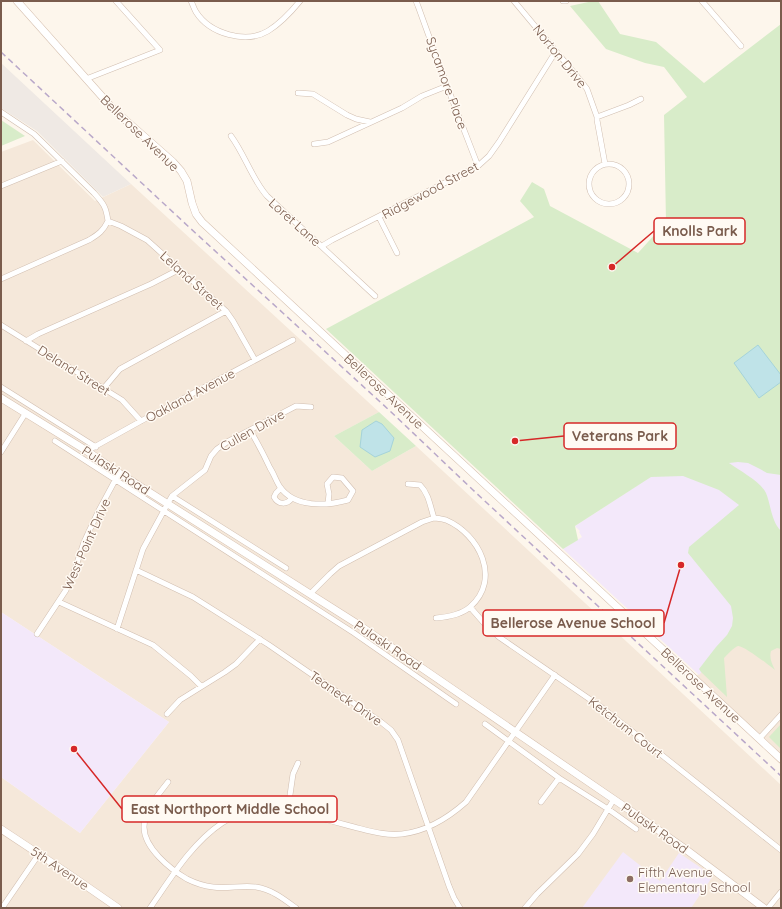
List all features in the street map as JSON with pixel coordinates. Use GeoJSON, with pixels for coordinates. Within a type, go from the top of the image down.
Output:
{"type":"FeatureCollection","features":[{"type":"Feature","properties":{"kind":"street","name":"Bellerose Avenue"},"geometry":{"type":"LineString","coordinates":[[17,1],[114,110],[173,162],[181,171],[187,181],[196,214],[202,222],[781,759]]}},
{"type":"Feature","properties":{"kind":"street"},"geometry":{"type":"LineString","coordinates":[[86,79],[160,50],[116,1]]}},
{"type":"Feature","properties":{"kind":"street"},"geometry":{"type":"LineString","coordinates":[[191,1],[197,13],[210,26],[232,35],[244,37],[256,36],[268,31],[281,22],[300,1]]}},
{"type":"Feature","properties":{"kind":"street","name":"Sycamore Place"},"geometry":{"type":"LineString","coordinates":[[416,1],[478,166]]}},
{"type":"Feature","properties":{"kind":"street","name":"Norton Drive"},"geometry":{"type":"LineString","coordinates":[[514,1],[587,89],[597,117],[605,164]]}},
{"type":"Feature","properties":{"kind":"street"},"geometry":{"type":"LineString","coordinates":[[702,1],[741,46]]}},
{"type":"Feature","properties":{"kind":"street","name":"Ridgewood Street"},"geometry":{"type":"LineString","coordinates":[[322,246],[478,166],[489,156],[556,51]]}},
{"type":"Feature","properties":{"kind":"street"},"geometry":{"type":"LineString","coordinates":[[314,144],[328,142],[402,108],[422,96],[447,86]]}},
{"type":"Feature","properties":{"kind":"street"},"geometry":{"type":"LineString","coordinates":[[298,93],[313,94],[347,115],[356,119],[371,122]]}},
{"type":"Feature","properties":{"kind":"street"},"geometry":{"type":"LineString","coordinates":[[597,117],[641,99]]}},
{"type":"Feature","properties":{"kind":"street"},"geometry":{"type":"LineString","coordinates":[[1,112],[34,134],[62,160],[103,202],[108,221],[99,234],[89,240],[1,279]]}},
{"type":"Feature","properties":{"kind":"street","name":"Loret Lane"},"geometry":{"type":"LineString","coordinates":[[231,136],[239,147],[261,189],[267,196],[375,296]]}},
{"type":"Feature","properties":{"kind":"street"},"geometry":{"type":"LineString","coordinates":[[1,186],[62,160]]}},
{"type":"Feature","properties":{"kind":"street"},"geometry":{"type":"LineString","coordinates":[[605,164],[619,166],[628,177],[628,191],[619,202],[612,204],[606,204],[595,199],[589,188],[588,181],[590,175],[599,166],[605,164]]}},
{"type":"Feature","properties":{"kind":"street"},"geometry":{"type":"LineString","coordinates":[[379,217],[397,253]]}},
{"type":"Feature","properties":{"kind":"street","name":"Leland Street"},"geometry":{"type":"LineString","coordinates":[[108,221],[147,240],[226,311],[255,360]]}},
{"type":"Feature","properties":{"kind":"street"},"geometry":{"type":"LineString","coordinates":[[26,341],[38,334],[144,287],[180,269]]}},
{"type":"Feature","properties":{"kind":"street"},"geometry":{"type":"LineString","coordinates":[[104,389],[120,369],[226,311]]}},
{"type":"Feature","properties":{"kind":"street","name":"Deland Street"},"geometry":{"type":"LineString","coordinates":[[1,326],[122,400],[141,422]]}},
{"type":"Feature","properties":{"kind":"street","name":"Oakland Avenue"},"geometry":{"type":"LineString","coordinates":[[88,451],[293,340]]}},
{"type":"Feature","properties":{"kind":"street"},"geometry":{"type":"LineString","coordinates":[[1,387],[96,447]]}},
{"type":"Feature","properties":{"kind":"street","name":"Pulaski Road"},"geometry":{"type":"LineString","coordinates":[[1,398],[88,451],[119,473],[358,625],[614,799],[684,848],[764,908]]}},
{"type":"Feature","properties":{"kind":"street","name":"Cullen Drive"},"geometry":{"type":"LineString","coordinates":[[116,629],[143,549],[172,496],[205,470],[211,456],[226,442],[296,406],[311,407]]}},
{"type":"Feature","properties":{"kind":"street"},"geometry":{"type":"LineString","coordinates":[[1,452],[25,414]]}},
{"type":"Feature","properties":{"kind":"street"},"geometry":{"type":"LineString","coordinates":[[250,430],[281,488],[292,498],[303,502],[316,504],[328,503],[339,502],[348,500],[354,491],[342,478],[333,477],[327,484],[329,494],[328,503]]}},
{"type":"Feature","properties":{"kind":"street"},"geometry":{"type":"LineString","coordinates":[[55,441],[354,633],[456,704]]}},
{"type":"Feature","properties":{"kind":"street","name":"West Point Drive"},"geometry":{"type":"LineString","coordinates":[[37,634],[59,602],[72,578],[84,542],[119,473]]}},
{"type":"Feature","properties":{"kind":"street"},"geometry":{"type":"LineString","coordinates":[[408,484],[420,485],[425,490],[434,518]]}},
{"type":"Feature","properties":{"kind":"street"},"geometry":{"type":"LineString","coordinates":[[281,488],[274,497],[276,500],[285,503],[290,501],[292,498]]}},
{"type":"Feature","properties":{"kind":"street"},"geometry":{"type":"LineString","coordinates":[[172,496],[286,568]]}},
{"type":"Feature","properties":{"kind":"street"},"geometry":{"type":"LineString","coordinates":[[310,594],[340,566],[422,522],[434,518],[444,519],[455,525],[474,542],[481,553],[484,562],[485,580],[480,594],[470,607],[451,616],[436,618]]}},
{"type":"Feature","properties":{"kind":"street","name":"Teaneck Drive"},"geometry":{"type":"LineString","coordinates":[[136,570],[193,597],[260,639],[391,730],[398,740],[449,886],[460,908]]}},
{"type":"Feature","properties":{"kind":"street"},"geometry":{"type":"LineString","coordinates":[[59,602],[153,645],[201,686]]}},
{"type":"Feature","properties":{"kind":"street","name":"Ketchum Court"},"geometry":{"type":"LineString","coordinates":[[470,607],[484,624],[499,637],[604,709],[781,850]]}},
{"type":"Feature","properties":{"kind":"street"},"geometry":{"type":"LineString","coordinates":[[354,633],[358,625]]}},
{"type":"Feature","properties":{"kind":"street"},"geometry":{"type":"LineString","coordinates":[[167,714],[180,700],[236,664],[260,639]]}},
{"type":"Feature","properties":{"kind":"street"},"geometry":{"type":"LineString","coordinates":[[150,908],[190,851],[224,822],[252,811],[288,809],[370,832],[386,834],[415,832],[428,828],[443,820],[466,802],[556,675]]}},
{"type":"Feature","properties":{"kind":"street"},"geometry":{"type":"LineString","coordinates":[[433,688],[439,680]]}},
{"type":"Feature","properties":{"kind":"street"},"geometry":{"type":"LineString","coordinates":[[759,739],[781,715]]}},
{"type":"Feature","properties":{"kind":"street"},"geometry":{"type":"LineString","coordinates":[[485,724],[559,778],[608,809],[636,829]]}},
{"type":"Feature","properties":{"kind":"street"},"geometry":{"type":"LineString","coordinates":[[288,809],[292,774],[298,763]]}},
{"type":"Feature","properties":{"kind":"street"},"geometry":{"type":"LineString","coordinates":[[541,802],[559,778]]}},
{"type":"Feature","properties":{"kind":"street"},"geometry":{"type":"LineString","coordinates":[[168,782],[158,794],[146,815],[144,827],[145,836],[151,848],[162,860],[188,879],[200,884],[214,887],[262,888],[279,896],[296,908]]}},
{"type":"Feature","properties":{"kind":"street"},"geometry":{"type":"LineString","coordinates":[[525,908],[537,894],[578,854],[593,834],[614,799]]}},
{"type":"Feature","properties":{"kind":"street","name":"5th Avenue"},"geometry":{"type":"LineString","coordinates":[[1,829],[118,908]]}},
{"type":"Feature","properties":{"kind":"street"},"geometry":{"type":"LineString","coordinates":[[2,908],[39,854]]}},
{"type":"Feature","properties":{"kind":"street"},"geometry":{"type":"LineString","coordinates":[[768,908],[781,892]]}},
{"type":"Feature","properties":{"kind":"shaded area"},"geometry":{"type":"Polygon","coordinates":[[[1,63],[131,184],[103,197],[37,131],[1,108],[1,63]]]}},
{"type":"Feature","properties":{"kind":"shaded area"},"geometry":{"type":"Polygon","coordinates":[[[33,140],[95,201],[131,184],[379,412],[334,436],[372,471],[416,446],[781,785],[781,908],[1,908],[1,777],[80,833],[169,722],[1,612],[1,152],[33,140]]]}},
{"type":"Feature","properties":{"kind":"shaded area"},"geometry":{"type":"Polygon","coordinates":[[[781,452],[781,582],[699,675],[563,549],[582,537],[579,532],[580,531],[575,526],[661,470],[781,452]]]}},
{"type":"Feature","properties":{"kind":"shaded area"},"geometry":{"type":"Polygon","coordinates":[[[781,582],[781,765],[692,681],[781,582]]]}},
{"type":"Feature","properties":{"kind":"shaded area"},"geometry":{"type":"Polygon","coordinates":[[[1,612],[169,722],[80,833],[1,777],[1,612]]]}},
{"type":"Feature","properties":{"kind":"shaded area","name":"Fifth Avenue Elementary School"},"geometry":{"type":"Polygon","coordinates":[[[623,852],[660,881],[679,853],[713,876],[691,908],[582,908],[623,852]]]}},
{"type":"Feature","properties":{"kind":"green space"},"geometry":{"type":"Polygon","coordinates":[[[598,1],[620,34],[656,42],[704,83],[781,24],[781,475],[767,473],[748,463],[729,463],[755,480],[763,489],[768,498],[775,523],[781,531],[781,649],[777,648],[771,651],[770,654],[775,670],[741,647],[738,646],[733,649],[724,658],[727,697],[699,669],[727,635],[732,626],[733,618],[731,606],[688,553],[689,547],[739,505],[719,490],[683,476],[651,477],[575,526],[578,540],[563,549],[326,329],[534,217],[520,201],[532,182],[544,189],[550,206],[638,253],[666,222],[664,115],[687,97],[664,67],[645,63],[606,49],[570,6],[598,1]]]}},
{"type":"Feature","properties":{"kind":"green space"},"geometry":{"type":"Polygon","coordinates":[[[1,120],[25,136],[1,146],[1,120]]]}},
{"type":"Feature","properties":{"kind":"green space"},"geometry":{"type":"Polygon","coordinates":[[[379,412],[416,446],[372,471],[334,436],[379,412]]]}},
{"type":"Feature","properties":{"kind":"green space"},"geometry":{"type":"Polygon","coordinates":[[[781,724],[781,749],[769,737],[781,724]]]}},
{"type":"Feature","properties":{"kind":"water"},"geometry":{"type":"Polygon","coordinates":[[[758,345],[781,375],[781,382],[759,398],[734,363],[758,345]]]}},
{"type":"Feature","properties":{"kind":"water"},"geometry":{"type":"Polygon","coordinates":[[[376,421],[382,424],[394,438],[390,451],[375,457],[360,447],[362,430],[376,421]]]}},
{"type":"Feature","properties":{"kind":"railway"},"geometry":{"type":"LineString","coordinates":[[1,52],[389,410],[781,776]]}},
{"type":"Feature","properties":{"kind":"place","name":"Knolls Park"},"geometry":{"type":"Point","coordinates":[612,267]}},
{"type":"Feature","properties":{"kind":"place","name":"Veterans Park"},"geometry":{"type":"Point","coordinates":[515,441]}},
{"type":"Feature","properties":{"kind":"place","name":"Bellerose Avenue School"},"geometry":{"type":"Point","coordinates":[681,565]}},
{"type":"Feature","properties":{"kind":"place","name":"East Northport Middle School"},"geometry":{"type":"Point","coordinates":[74,749]}},
{"type":"Feature","properties":{"kind":"place","name":"Fifth Avenue Elementary School"},"geometry":{"type":"Point","coordinates":[630,879]}}]}
